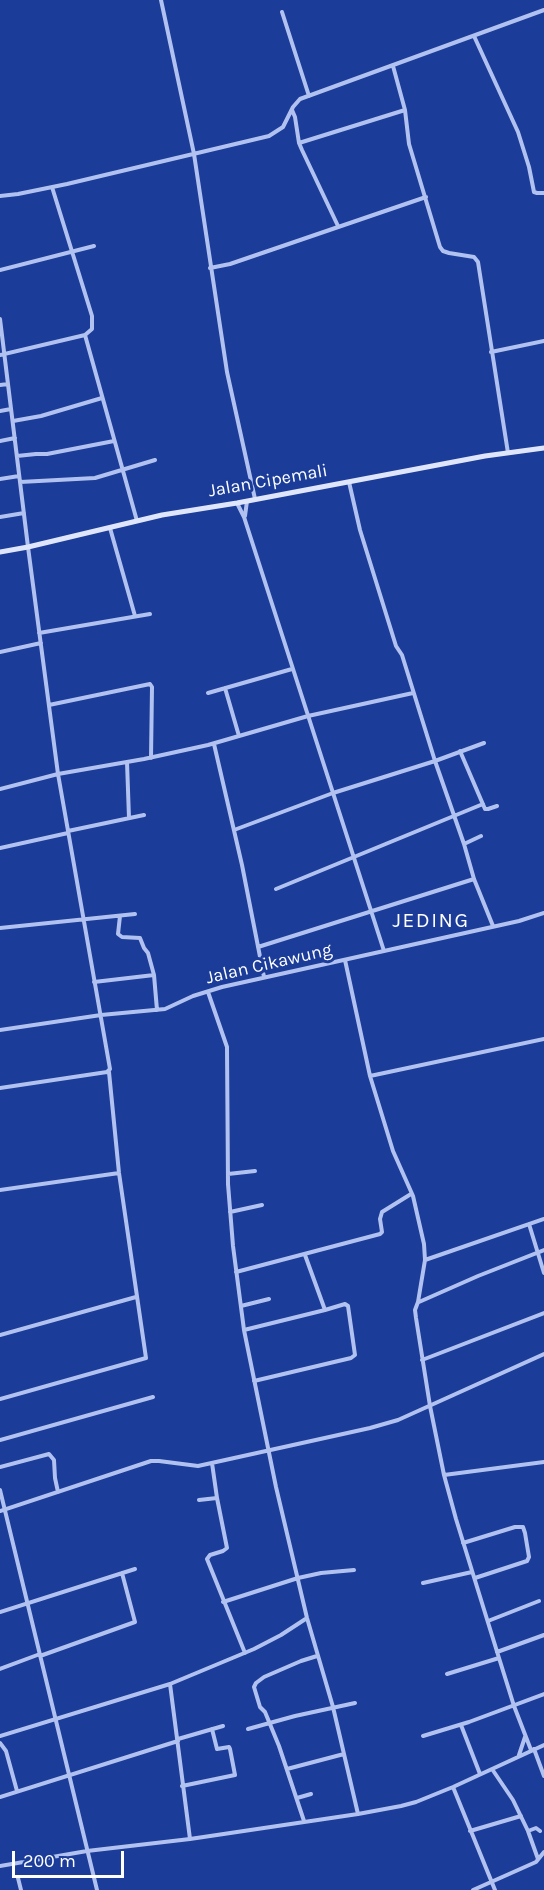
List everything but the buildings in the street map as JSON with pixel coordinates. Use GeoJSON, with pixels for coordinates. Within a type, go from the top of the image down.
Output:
{"type":"FeatureCollection","features":[{"type":"Feature","properties":{"kind":"main road","name":"Jalan Cipemali"},"geometry":{"type":"LineString","coordinates":[[0,552],[162,515],[544,448]]}},
{"type":"Feature","properties":{"kind":"street"},"geometry":{"type":"LineString","coordinates":[[161,0],[194,154],[226,372],[255,499]]}},
{"type":"Feature","properties":{"kind":"street"},"geometry":{"type":"LineString","coordinates":[[0,196],[52,187],[269,136],[283,128],[297,101],[544,10]]}},
{"type":"Feature","properties":{"kind":"street"},"geometry":{"type":"LineString","coordinates":[[282,12],[309,96]]}},
{"type":"Feature","properties":{"kind":"street"},"geometry":{"type":"LineString","coordinates":[[474,36],[518,132],[534,192],[544,193]]}},
{"type":"Feature","properties":{"kind":"street"},"geometry":{"type":"LineString","coordinates":[[393,66],[405,110],[409,144],[438,242],[443,251],[474,257],[478,262],[508,453]]}},
{"type":"Feature","properties":{"kind":"street"},"geometry":{"type":"LineString","coordinates":[[291,110],[296,117],[299,143],[338,226]]}},
{"type":"Feature","properties":{"kind":"street"},"geometry":{"type":"LineString","coordinates":[[299,143],[405,110]]}},
{"type":"Feature","properties":{"kind":"street"},"geometry":{"type":"LineString","coordinates":[[2,354],[85,335],[92,329],[92,316],[52,187]]}},
{"type":"Feature","properties":{"kind":"street"},"geometry":{"type":"LineString","coordinates":[[210,268],[230,264],[426,197]]}},
{"type":"Feature","properties":{"kind":"street"},"geometry":{"type":"LineString","coordinates":[[0,270],[94,246]]}},
{"type":"Feature","properties":{"kind":"street"},"geometry":{"type":"LineString","coordinates":[[0,319],[2,354],[13,421],[58,774],[82,919],[101,1015],[119,1173],[146,1358],[0,1399]]}},
{"type":"Feature","properties":{"kind":"street"},"geometry":{"type":"LineString","coordinates":[[85,335],[137,521]]}},
{"type":"Feature","properties":{"kind":"street"},"geometry":{"type":"LineString","coordinates":[[491,352],[544,341]]}},
{"type":"Feature","properties":{"kind":"street"},"geometry":{"type":"LineString","coordinates":[[0,385],[8,384]]}},
{"type":"Feature","properties":{"kind":"street"},"geometry":{"type":"LineString","coordinates":[[13,421],[41,416],[102,398]]}},
{"type":"Feature","properties":{"kind":"street"},"geometry":{"type":"LineString","coordinates":[[0,411],[11,409]]}},
{"type":"Feature","properties":{"kind":"street"},"geometry":{"type":"LineString","coordinates":[[0,441],[15,438]]}},
{"type":"Feature","properties":{"kind":"street"},"geometry":{"type":"LineString","coordinates":[[17,456],[47,454],[114,441]]}},
{"type":"Feature","properties":{"kind":"street"},"geometry":{"type":"LineString","coordinates":[[20,482],[95,478],[155,460]]}},
{"type":"Feature","properties":{"kind":"street"},"geometry":{"type":"LineString","coordinates":[[0,480],[19,476]]}},
{"type":"Feature","properties":{"kind":"street"},"geometry":{"type":"LineString","coordinates":[[349,482],[360,530],[396,646],[402,655],[474,879],[494,926]]}},
{"type":"Feature","properties":{"kind":"street"},"geometry":{"type":"LineString","coordinates":[[244,517],[247,501]]}},
{"type":"Feature","properties":{"kind":"street"},"geometry":{"type":"LineString","coordinates":[[237,503],[244,517],[384,951]]}},
{"type":"Feature","properties":{"kind":"street"},"geometry":{"type":"LineString","coordinates":[[0,517],[24,513]]}},
{"type":"Feature","properties":{"kind":"street"},"geometry":{"type":"LineString","coordinates":[[110,528],[135,616]]}},
{"type":"Feature","properties":{"kind":"street"},"geometry":{"type":"LineString","coordinates":[[39,633],[150,614]]}},
{"type":"Feature","properties":{"kind":"street"},"geometry":{"type":"LineString","coordinates":[[0,652],[41,643]]}},
{"type":"Feature","properties":{"kind":"street"},"geometry":{"type":"LineString","coordinates":[[208,693],[292,669]]}},
{"type":"Feature","properties":{"kind":"street"},"geometry":{"type":"LineString","coordinates":[[49,705],[150,684],[152,687],[151,758]]}},
{"type":"Feature","properties":{"kind":"street"},"geometry":{"type":"LineString","coordinates":[[225,688],[239,736]]}},
{"type":"Feature","properties":{"kind":"street"},"geometry":{"type":"LineString","coordinates":[[0,789],[58,774],[151,758],[214,744],[308,716],[413,693]]}},
{"type":"Feature","properties":{"kind":"street"},"geometry":{"type":"LineString","coordinates":[[234,830],[333,793],[435,761],[483,743]]}},
{"type":"Feature","properties":{"kind":"street"},"geometry":{"type":"LineString","coordinates":[[214,744],[264,977]]}},
{"type":"Feature","properties":{"kind":"street"},"geometry":{"type":"LineString","coordinates":[[460,752],[486,810],[497,806]]}},
{"type":"Feature","properties":{"kind":"street"},"geometry":{"type":"LineString","coordinates":[[127,762],[129,818]]}},
{"type":"Feature","properties":{"kind":"street"},"geometry":{"type":"LineString","coordinates":[[276,889],[483,804]]}},
{"type":"Feature","properties":{"kind":"street"},"geometry":{"type":"LineString","coordinates":[[0,848],[144,815]]}},
{"type":"Feature","properties":{"kind":"street"},"geometry":{"type":"LineString","coordinates":[[464,844],[481,836]]}},
{"type":"Feature","properties":{"kind":"street"},"geometry":{"type":"LineString","coordinates":[[258,948],[474,879]]}},
{"type":"Feature","properties":{"kind":"street","name":"Jalan Cikawung"},"geometry":{"type":"LineString","coordinates":[[0,1029],[170,1008],[190,997],[264,977],[519,921],[544,913]]}},
{"type":"Feature","properties":{"kind":"street"},"geometry":{"type":"LineString","coordinates":[[0,928],[135,914]]}},
{"type":"Feature","properties":{"kind":"street"},"geometry":{"type":"LineString","coordinates":[[120,916],[118,934],[122,937],[141,939],[148,953],[154,975],[157,1010]]}},
{"type":"Feature","properties":{"kind":"street"},"geometry":{"type":"LineString","coordinates":[[345,960],[370,1076],[389,1140],[411,1194],[424,1244],[424,1260],[415,1310],[430,1406],[444,1475],[514,1706],[544,1776]]}},
{"type":"Feature","properties":{"kind":"street"},"geometry":{"type":"LineString","coordinates":[[94,982],[154,975]]}},
{"type":"Feature","properties":{"kind":"street"},"geometry":{"type":"LineString","coordinates":[[208,992],[227,1047],[230,1212],[244,1330],[268,1450],[307,1618],[333,1707],[358,1814]]}},
{"type":"Feature","properties":{"kind":"street"},"geometry":{"type":"LineString","coordinates":[[370,1076],[544,1039]]}},
{"type":"Feature","properties":{"kind":"street"},"geometry":{"type":"LineString","coordinates":[[0,1088],[109,1071]]}},
{"type":"Feature","properties":{"kind":"street"},"geometry":{"type":"LineString","coordinates":[[228,1174],[255,1171]]}},
{"type":"Feature","properties":{"kind":"street"},"geometry":{"type":"LineString","coordinates":[[0,1190],[119,1173]]}},
{"type":"Feature","properties":{"kind":"street"},"geometry":{"type":"LineString","coordinates":[[236,1272],[380,1234],[382,1232],[380,1219],[382,1212],[411,1194]]}},
{"type":"Feature","properties":{"kind":"street"},"geometry":{"type":"LineString","coordinates":[[230,1212],[262,1205]]}},
{"type":"Feature","properties":{"kind":"street"},"geometry":{"type":"LineString","coordinates":[[424,1260],[544,1219]]}},
{"type":"Feature","properties":{"kind":"street"},"geometry":{"type":"LineString","coordinates":[[529,1224],[544,1273]]}},
{"type":"Feature","properties":{"kind":"street"},"geometry":{"type":"LineString","coordinates":[[418,1302],[544,1250]]}},
{"type":"Feature","properties":{"kind":"street"},"geometry":{"type":"LineString","coordinates":[[305,1255],[325,1310]]}},
{"type":"Feature","properties":{"kind":"street"},"geometry":{"type":"LineString","coordinates":[[0,1335],[136,1297]]}},
{"type":"Feature","properties":{"kind":"street"},"geometry":{"type":"LineString","coordinates":[[241,1306],[269,1299]]}},
{"type":"Feature","properties":{"kind":"street"},"geometry":{"type":"LineString","coordinates":[[244,1330],[345,1304],[348,1306],[355,1355],[351,1358],[254,1381]]}},
{"type":"Feature","properties":{"kind":"street"},"geometry":{"type":"LineString","coordinates":[[422,1360],[544,1313]]}},
{"type":"Feature","properties":{"kind":"street"},"geometry":{"type":"LineString","coordinates":[[2,1510],[151,1461],[193,1467],[398,1420],[544,1354]]}},
{"type":"Feature","properties":{"kind":"street"},"geometry":{"type":"LineString","coordinates":[[0,1440],[153,1397]]}},
{"type":"Feature","properties":{"kind":"street"},"geometry":{"type":"LineString","coordinates":[[0,1467],[49,1454],[54,1460],[58,1492]]}},
{"type":"Feature","properties":{"kind":"street"},"geometry":{"type":"LineString","coordinates":[[444,1475],[544,1462]]}},
{"type":"Feature","properties":{"kind":"street"},"geometry":{"type":"LineString","coordinates":[[212,1463],[227,1548],[207,1558],[245,1653]]}},
{"type":"Feature","properties":{"kind":"street"},"geometry":{"type":"LineString","coordinates":[[0,1490],[2,1510],[56,1719],[96,1890]]}},
{"type":"Feature","properties":{"kind":"street"},"geometry":{"type":"LineString","coordinates":[[199,1500],[217,1498]]}},
{"type":"Feature","properties":{"kind":"street"},"geometry":{"type":"LineString","coordinates":[[463,1543],[514,1527],[523,1527],[529,1557],[527,1562],[475,1578]]}},
{"type":"Feature","properties":{"kind":"street"},"geometry":{"type":"LineString","coordinates":[[0,1612],[135,1569]]}},
{"type":"Feature","properties":{"kind":"street"},"geometry":{"type":"LineString","coordinates":[[223,1602],[298,1578],[354,1570]]}},
{"type":"Feature","properties":{"kind":"street"},"geometry":{"type":"LineString","coordinates":[[423,1583],[472,1572]]}},
{"type":"Feature","properties":{"kind":"street"},"geometry":{"type":"LineString","coordinates":[[0,1669],[135,1622],[122,1574]]}},
{"type":"Feature","properties":{"kind":"street"},"geometry":{"type":"LineString","coordinates":[[488,1621],[539,1601]]}},
{"type":"Feature","properties":{"kind":"street"},"geometry":{"type":"LineString","coordinates":[[0,1736],[170,1684],[265,1644],[307,1618]]}},
{"type":"Feature","properties":{"kind":"street"},"geometry":{"type":"LineString","coordinates":[[497,1652],[544,1635]]}},
{"type":"Feature","properties":{"kind":"street"},"geometry":{"type":"LineString","coordinates":[[304,1821],[270,1724],[255,1693],[256,1683],[301,1661],[317,1656]]}},
{"type":"Feature","properties":{"kind":"street"},"geometry":{"type":"LineString","coordinates":[[447,1674],[499,1658]]}},
{"type":"Feature","properties":{"kind":"street"},"geometry":{"type":"LineString","coordinates":[[170,1684],[190,1839]]}},
{"type":"Feature","properties":{"kind":"street"},"geometry":{"type":"LineString","coordinates":[[423,1736],[461,1725],[544,1694]]}},
{"type":"Feature","properties":{"kind":"street"},"geometry":{"type":"LineString","coordinates":[[248,1729],[355,1703]]}},
{"type":"Feature","properties":{"kind":"street"},"geometry":{"type":"LineString","coordinates":[[461,1725],[480,1774]]}},
{"type":"Feature","properties":{"kind":"street"},"geometry":{"type":"LineString","coordinates":[[0,1797],[223,1726]]}},
{"type":"Feature","properties":{"kind":"street"},"geometry":{"type":"LineString","coordinates":[[182,1786],[235,1775],[230,1749],[217,1749],[212,1729]]}},
{"type":"Feature","properties":{"kind":"street"},"geometry":{"type":"LineString","coordinates":[[519,1756],[526,1736]]}},
{"type":"Feature","properties":{"kind":"street"},"geometry":{"type":"LineString","coordinates":[[0,1743],[5,1749],[17,1791]]}},
{"type":"Feature","properties":{"kind":"street"},"geometry":{"type":"LineString","coordinates":[[0,1866],[87,1851],[190,1839],[358,1814],[416,1802],[544,1745]]}},
{"type":"Feature","properties":{"kind":"street"},"geometry":{"type":"LineString","coordinates":[[287,1769],[344,1754]]}},
{"type":"Feature","properties":{"kind":"street"},"geometry":{"type":"LineString","coordinates":[[492,1769],[522,1816],[538,1859]]}},
{"type":"Feature","properties":{"kind":"street"},"geometry":{"type":"LineString","coordinates":[[453,1787],[495,1890]]}},
{"type":"Feature","properties":{"kind":"street"},"geometry":{"type":"LineString","coordinates":[[297,1798],[311,1794]]}},
{"type":"Feature","properties":{"kind":"street"},"geometry":{"type":"LineString","coordinates":[[471,1831],[522,1816]]}},
{"type":"Feature","properties":{"kind":"street"},"geometry":{"type":"LineString","coordinates":[[528,1831],[536,1828],[540,1831]]}},
{"type":"Feature","properties":{"kind":"street"},"geometry":{"type":"LineString","coordinates":[[473,1890],[538,1859],[544,1852]]}},
{"type":"Feature","properties":{"kind":"street"},"geometry":{"type":"LineString","coordinates":[[18,1878],[21,1890]]}},
{"type":"Feature","properties":{"kind":"district","name":"JEDING"},"geometry":{"type":"Point","coordinates":[431,921]}}]}
